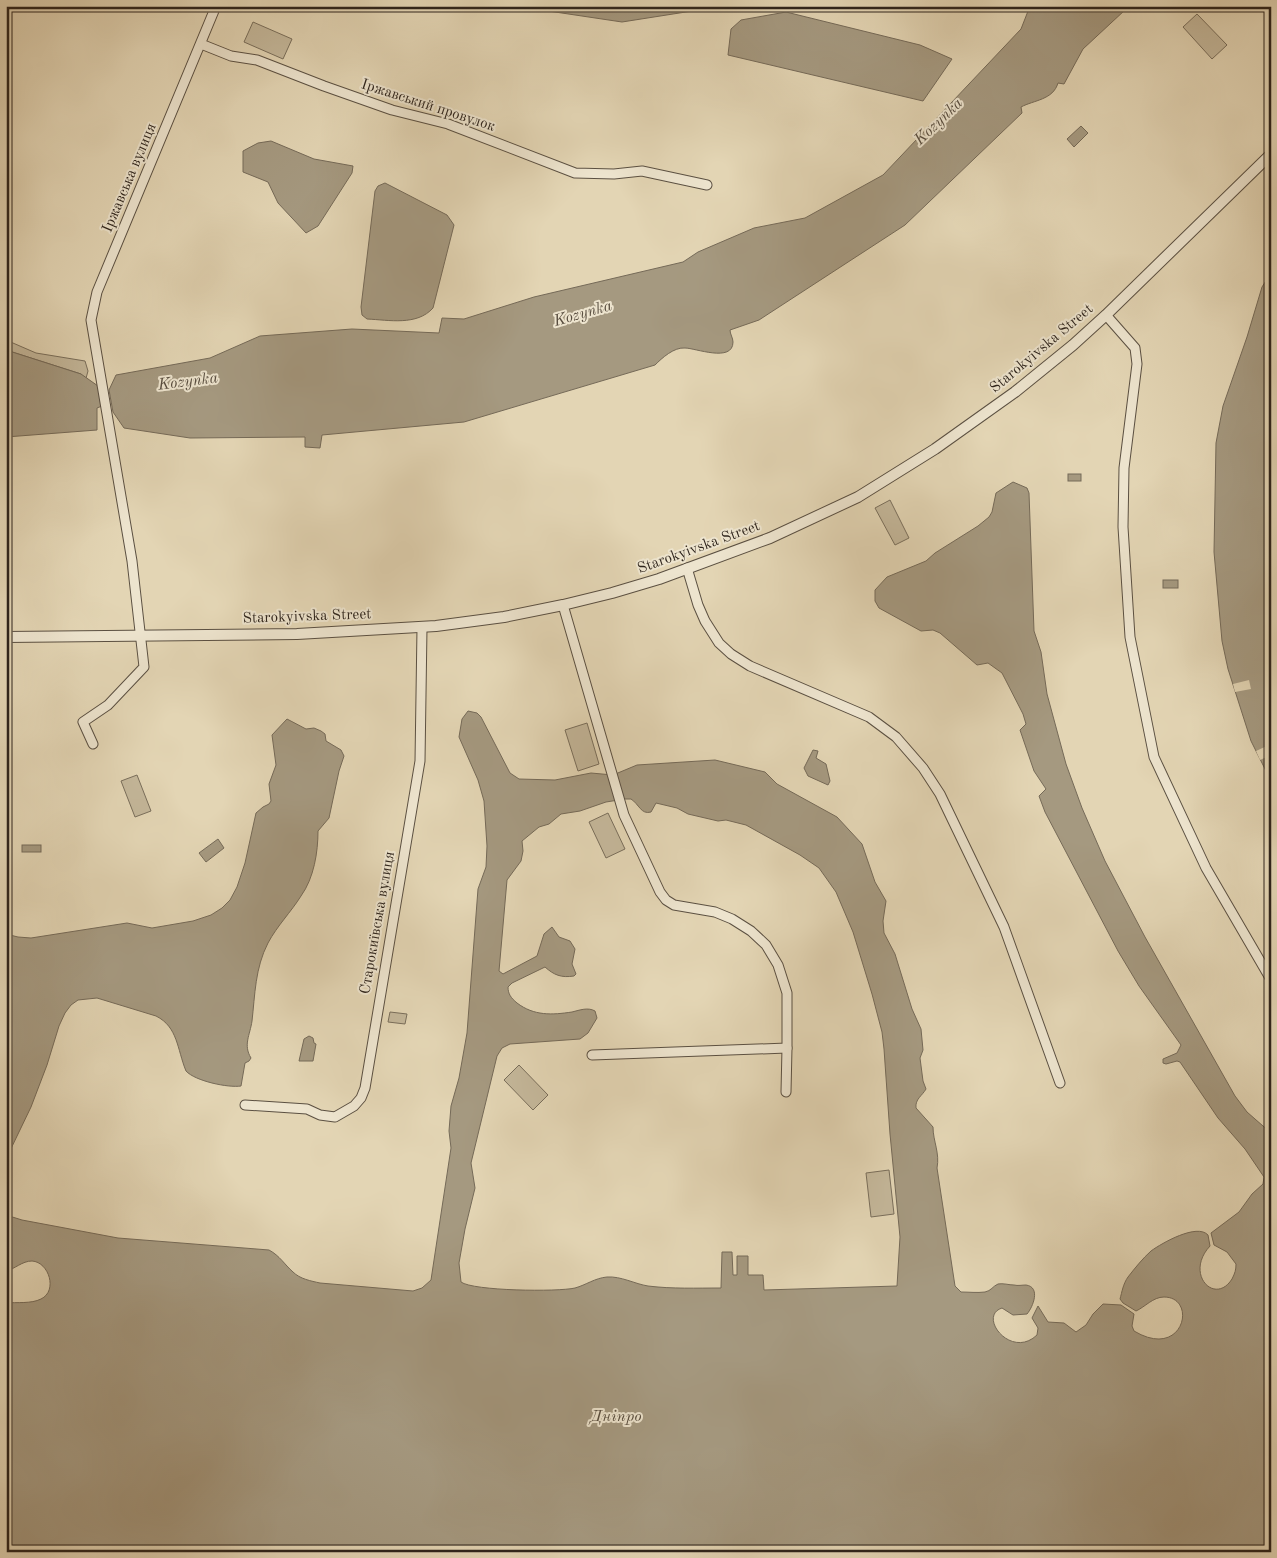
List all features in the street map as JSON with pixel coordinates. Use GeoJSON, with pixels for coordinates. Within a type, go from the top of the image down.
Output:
{"type":"FeatureCollection","features":[{"type":"Feature","properties":{"kind":"street","name":"Іржавська вулиця"},"geometry":{"type":"LineString","coordinates":[[93,744],[83,722],[108,705],[144,666],[132,561],[91,320],[97,292],[216,6]]}},
{"type":"Feature","properties":{"kind":"street","name":"Іржавський провулок"},"geometry":{"type":"LineString","coordinates":[[201,44],[230,56],[257,60],[392,110],[448,124],[575,173],[614,174],[642,171],[707,185]]}},
{"type":"Feature","properties":{"kind":"street","name":"Starokyivska Street"},"geometry":{"type":"LineString","coordinates":[[6,637],[298,634],[422,628],[504,617],[612,593],[770,538],[858,497],[903,470],[1016,392],[1073,345],[1271,154]]}},
{"type":"Feature","properties":{"kind":"street"},"geometry":{"type":"LineString","coordinates":[[1106,314],[1135,348],[1137,354],[1136,379],[1124,468],[1123,527],[1130,638],[1154,757],[1206,868],[1270,978]]}},
{"type":"Feature","properties":{"kind":"street"},"geometry":{"type":"LineString","coordinates":[[687,568],[705,621],[719,643],[731,654],[750,666],[869,717],[896,737],[923,768],[940,794],[1004,928],[1060,1084]]}},
{"type":"Feature","properties":{"kind":"street"},"geometry":{"type":"LineString","coordinates":[[563,605],[624,815],[660,892],[666,900],[679,906],[710,911],[726,916],[756,935],[770,950],[780,971],[787,993],[786,1092]]}},
{"type":"Feature","properties":{"kind":"street","name":"Старокиївська вулиця"},"geometry":{"type":"LineString","coordinates":[[245,1105],[306,1109],[320,1115],[335,1117],[354,1106],[361,1098],[365,1088],[420,761],[422,628]]}},
{"type":"Feature","properties":{"kind":"street"},"geometry":{"type":"LineString","coordinates":[[592,1055],[787,1048]]}},
{"type":"Feature","properties":{"kind":"shaded area"},"geometry":{"type":"Polygon","coordinates":[[[1197,14],[1227,45],[1212,59],[1183,27],[1197,14]]]}},
{"type":"Feature","properties":{"kind":"shaded area"},"geometry":{"type":"Polygon","coordinates":[[[253,22],[292,39],[283,59],[244,42],[253,22]]]}},
{"type":"Feature","properties":{"kind":"shaded area"},"geometry":{"type":"Polygon","coordinates":[[[6,340],[36,353],[85,361],[88,371],[85,382],[81,374],[6,350],[6,340]]]}},
{"type":"Feature","properties":{"kind":"shaded area"},"geometry":{"type":"Polygon","coordinates":[[[890,500],[909,538],[895,545],[875,508],[890,500]]]}},
{"type":"Feature","properties":{"kind":"shaded area"},"geometry":{"type":"Polygon","coordinates":[[[587,723],[599,764],[578,771],[565,730],[587,723]]]}},
{"type":"Feature","properties":{"kind":"shaded area"},"geometry":{"type":"Polygon","coordinates":[[[137,775],[151,811],[135,817],[121,781],[137,775]]]}},
{"type":"Feature","properties":{"kind":"shaded area"},"geometry":{"type":"Polygon","coordinates":[[[608,813],[625,849],[606,858],[589,822],[608,813]]]}},
{"type":"Feature","properties":{"kind":"shaded area"},"geometry":{"type":"Polygon","coordinates":[[[390,1012],[407,1014],[405,1024],[388,1022],[390,1012]]]}},
{"type":"Feature","properties":{"kind":"shaded area"},"geometry":{"type":"Polygon","coordinates":[[[519,1065],[548,1095],[533,1110],[504,1080],[519,1065]]]}},
{"type":"Feature","properties":{"kind":"shaded area"},"geometry":{"type":"Polygon","coordinates":[[[889,1170],[894,1214],[871,1217],[866,1173],[889,1170]]]}},
{"type":"Feature","properties":{"kind":"water"},"geometry":{"type":"Polygon","coordinates":[[[515,6],[724,6],[622,22],[515,6]]]}},
{"type":"Feature","properties":{"kind":"water","name":"Kozynka"},"geometry":{"type":"Polygon","coordinates":[[[1030,6],[1127,6],[1083,49],[1064,84],[1058,83],[1056,89],[1048,96],[1021,107],[1022,113],[905,225],[759,320],[730,330],[733,342],[727,352],[713,353],[681,348],[661,359],[655,365],[464,422],[322,435],[320,448],[305,447],[305,437],[190,438],[124,428],[113,412],[109,390],[116,375],[210,358],[260,336],[352,329],[439,333],[442,318],[464,319],[534,297],[683,262],[698,252],[754,228],[805,218],[883,175],[1021,29],[1030,6]]]}},
{"type":"Feature","properties":{"kind":"water"},"geometry":{"type":"Polygon","coordinates":[[[786,12],[920,45],[952,59],[923,101],[728,55],[731,29],[741,20],[786,12]]]}},
{"type":"Feature","properties":{"kind":"water"},"geometry":{"type":"Polygon","coordinates":[[[1081,126],[1088,133],[1074,147],[1067,139],[1081,126]]]}},
{"type":"Feature","properties":{"kind":"water"},"geometry":{"type":"Polygon","coordinates":[[[271,141],[314,159],[353,166],[352,173],[318,226],[306,233],[278,203],[268,182],[243,172],[243,151],[258,143],[271,141]]]}},
{"type":"Feature","properties":{"kind":"water"},"geometry":{"type":"Polygon","coordinates":[[[385,183],[447,215],[454,225],[433,308],[426,314],[411,320],[367,319],[362,315],[361,307],[375,191],[378,186],[385,183]]]}},
{"type":"Feature","properties":{"kind":"water"},"geometry":{"type":"Polygon","coordinates":[[[1271,273],[1271,781],[1251,741],[1228,669],[1222,641],[1214,552],[1216,443],[1223,406],[1262,287],[1271,273]]]}},
{"type":"Feature","properties":{"kind":"water"},"geometry":{"type":"Polygon","coordinates":[[[6,350],[81,374],[98,386],[102,406],[97,408],[97,430],[6,437],[6,350]]]}},
{"type":"Feature","properties":{"kind":"water"},"geometry":{"type":"Polygon","coordinates":[[[1068,474],[1081,474],[1081,481],[1068,481],[1068,474]]]}},
{"type":"Feature","properties":{"kind":"water","name":"Дніпро"},"geometry":{"type":"Polygon","coordinates":[[[1013,482],[1027,488],[1029,493],[1034,631],[1041,652],[1047,694],[1066,764],[1082,808],[1105,861],[1145,937],[1235,1096],[1247,1112],[1271,1133],[1271,1275],[1267,1288],[1271,1306],[1271,1552],[6,1552],[6,1303],[37,1301],[46,1295],[50,1284],[47,1271],[43,1266],[32,1261],[6,1271],[6,1215],[22,1220],[118,1238],[269,1250],[299,1276],[320,1283],[413,1291],[422,1288],[431,1280],[451,1148],[449,1131],[451,1106],[459,1078],[467,1033],[478,889],[486,867],[487,846],[484,801],[478,780],[459,737],[462,719],[468,711],[477,713],[481,717],[510,773],[519,779],[555,780],[591,773],[613,775],[637,765],[715,760],[765,772],[777,784],[837,817],[862,844],[875,882],[886,901],[883,921],[884,933],[895,954],[912,1009],[921,1029],[923,1050],[920,1058],[926,1089],[918,1100],[916,1108],[933,1127],[938,1157],[937,1168],[955,1286],[961,1292],[987,1291],[998,1284],[1026,1285],[1033,1289],[1034,1298],[1027,1314],[1013,1315],[1002,1308],[995,1312],[993,1319],[995,1327],[1008,1340],[1017,1342],[1027,1341],[1037,1335],[1038,1328],[1032,1318],[1038,1306],[1048,1322],[1064,1323],[1076,1332],[1086,1325],[1103,1304],[1121,1305],[1134,1314],[1132,1326],[1134,1331],[1151,1338],[1165,1338],[1174,1333],[1180,1325],[1183,1316],[1181,1307],[1175,1300],[1160,1297],[1136,1311],[1120,1299],[1126,1280],[1151,1251],[1163,1243],[1188,1233],[1196,1231],[1208,1235],[1210,1246],[1203,1257],[1200,1267],[1201,1276],[1205,1283],[1211,1288],[1218,1289],[1225,1286],[1232,1279],[1236,1270],[1236,1264],[1227,1252],[1214,1245],[1211,1233],[1239,1212],[1252,1194],[1263,1184],[1264,1177],[1245,1149],[1218,1118],[1180,1062],[1163,1063],[1163,1059],[1177,1053],[1181,1045],[1139,986],[1118,951],[1045,812],[1039,796],[1046,789],[1034,771],[1020,730],[1026,724],[1023,714],[1002,673],[988,663],[977,665],[940,633],[933,630],[921,631],[879,608],[875,601],[875,590],[887,577],[926,561],[989,517],[996,493],[1013,482]],[[631,799],[606,802],[580,811],[561,814],[549,824],[539,827],[522,841],[521,861],[507,880],[499,971],[503,974],[537,956],[544,934],[552,927],[559,937],[570,941],[575,949],[572,964],[576,974],[565,977],[555,974],[545,967],[512,983],[508,987],[510,996],[523,1007],[543,1014],[590,1009],[595,1011],[597,1018],[588,1033],[580,1039],[510,1044],[502,1048],[497,1056],[471,1163],[475,1188],[459,1263],[461,1282],[498,1289],[552,1290],[575,1288],[598,1279],[612,1277],[657,1287],[721,1288],[722,1252],[732,1252],[733,1275],[737,1275],[737,1256],[748,1256],[748,1275],[763,1275],[764,1290],[897,1286],[900,1237],[882,1032],[853,932],[836,892],[819,868],[800,855],[746,825],[688,814],[677,808],[656,803],[651,812],[648,813],[642,811],[631,799]]]}},
{"type":"Feature","properties":{"kind":"water"},"geometry":{"type":"Polygon","coordinates":[[[1163,580],[1178,580],[1178,588],[1163,588],[1163,580]]]}},
{"type":"Feature","properties":{"kind":"water"},"geometry":{"type":"Polygon","coordinates":[[[287,719],[306,729],[314,728],[321,731],[325,734],[326,741],[341,750],[344,756],[329,818],[318,831],[316,856],[309,881],[297,902],[268,943],[260,962],[247,1044],[251,1058],[245,1063],[241,1086],[212,1083],[190,1075],[186,1071],[173,1032],[169,1026],[156,1016],[97,998],[78,1000],[65,1013],[59,1026],[31,1107],[6,1159],[6,934],[31,938],[127,923],[152,928],[193,921],[211,915],[222,908],[230,900],[237,887],[245,863],[256,813],[271,801],[269,784],[276,765],[272,735],[287,719]]]}},
{"type":"Feature","properties":{"kind":"water"},"geometry":{"type":"Polygon","coordinates":[[[813,750],[818,751],[816,758],[826,764],[830,781],[828,785],[808,776],[804,768],[813,750]]]}},
{"type":"Feature","properties":{"kind":"water"},"geometry":{"type":"Polygon","coordinates":[[[218,839],[224,848],[206,862],[199,853],[218,839]]]}},
{"type":"Feature","properties":{"kind":"water"},"geometry":{"type":"Polygon","coordinates":[[[22,845],[41,845],[41,852],[22,852],[22,845]]]}},
{"type":"Feature","properties":{"kind":"water"},"geometry":{"type":"Polygon","coordinates":[[[309,1036],[313,1038],[316,1044],[313,1061],[299,1061],[304,1039],[309,1036]]]}},
{"type":"Feature","properties":{"kind":"pier"},"geometry":{"type":"Polygon","coordinates":[[[1249,680],[1251,689],[1235,692],[1233,684],[1249,680]]]}},
{"type":"Feature","properties":{"kind":"pier"},"geometry":{"type":"Polygon","coordinates":[[[1269,745],[1271,755],[1260,760],[1256,751],[1269,745]]]}}]}
